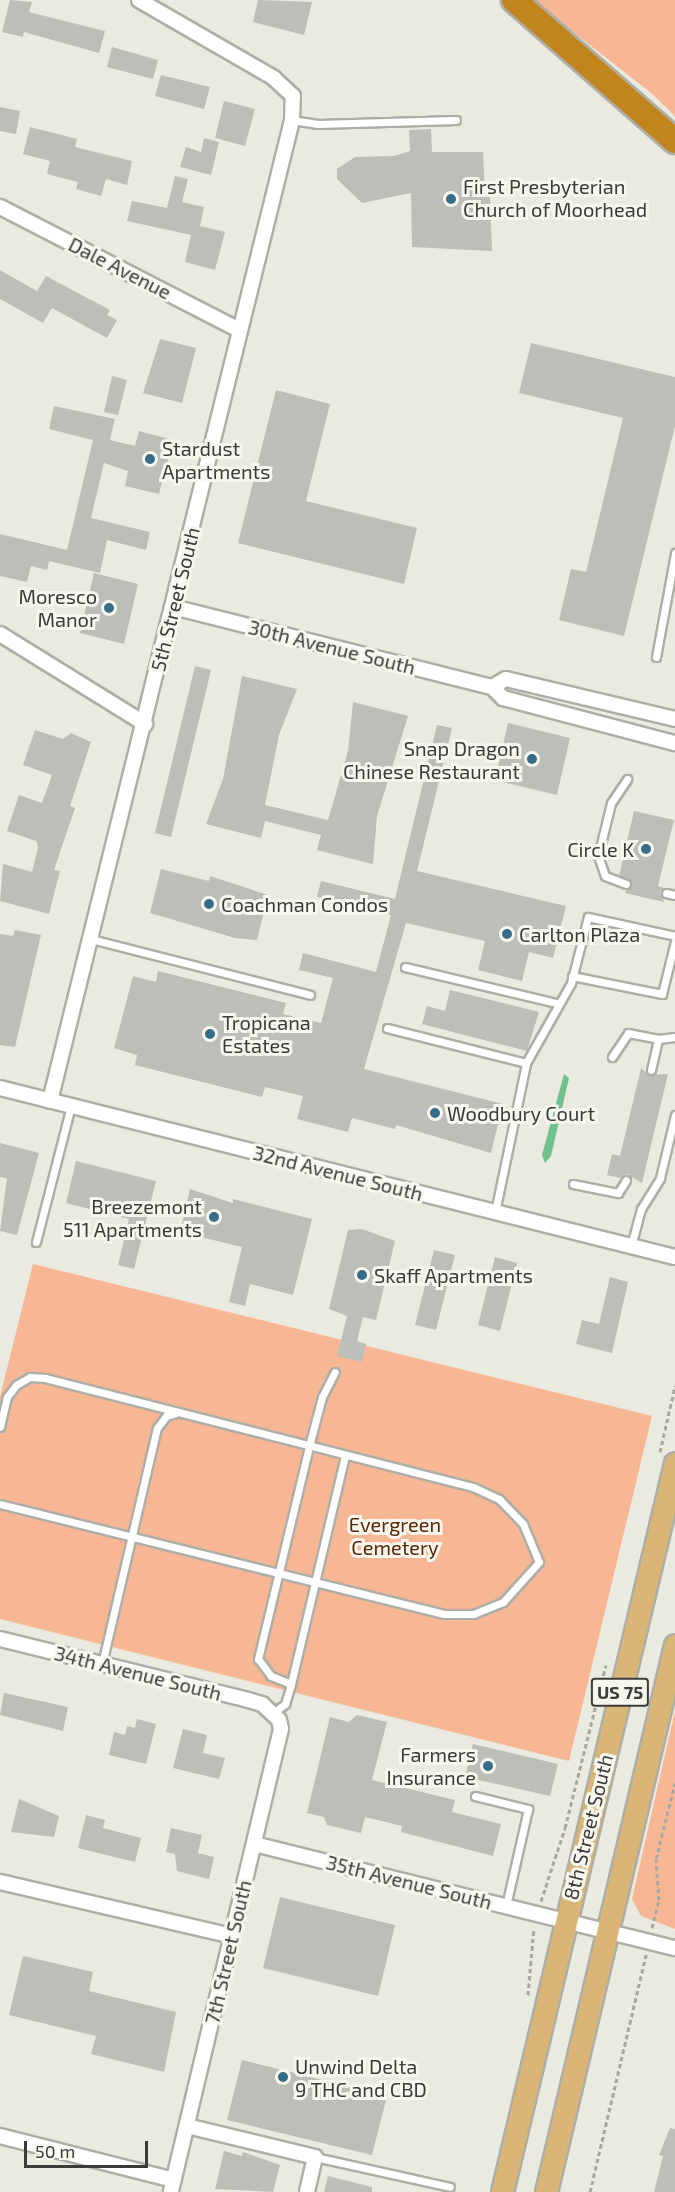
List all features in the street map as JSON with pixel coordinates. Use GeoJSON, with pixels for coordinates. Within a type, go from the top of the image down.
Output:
{"type":"FeatureCollection","features":[{"type":"Feature","properties":{"kind":"highway"},"geometry":{"type":"LineString","coordinates":[[514,0],[675,141]]}},
{"type":"Feature","properties":{"kind":"main road","name":"8th Street South"},"geometry":{"type":"LineString","coordinates":[[502,2192],[565,1921],[666,1461]]}},
{"type":"Feature","properties":{"kind":"main road","name":"US 75"},"geometry":{"type":"LineString","coordinates":[[546,2192],[675,1644]]}},
{"type":"Feature","properties":{"kind":"street","name":"5th Street South"},"geometry":{"type":"LineString","coordinates":[[50,1101],[145,724],[239,330],[292,120],[293,96],[274,78],[139,0]]}},
{"type":"Feature","properties":{"kind":"street","name":"Dale Avenue"},"geometry":{"type":"LineString","coordinates":[[0,207],[239,330]]}},
{"type":"Feature","properties":{"kind":"street","name":"30th Avenue South"},"geometry":{"type":"LineString","coordinates":[[173,608],[492,687],[503,698],[675,743]]}},
{"type":"Feature","properties":{"kind":"street"},"geometry":{"type":"LineString","coordinates":[[0,634],[145,724]]}},
{"type":"Feature","properties":{"kind":"street","name":"30th Avenue South"},"geometry":{"type":"LineString","coordinates":[[492,687],[506,679],[675,719]]}},
{"type":"Feature","properties":{"kind":"street"},"geometry":{"type":"LineString","coordinates":[[637,734],[643,712]]}},
{"type":"Feature","properties":{"kind":"street","name":"32nd Avenue South"},"geometry":{"type":"LineString","coordinates":[[0,1088],[675,1257]]}},
{"type":"Feature","properties":{"kind":"street","name":"34th Avenue South"},"geometry":{"type":"LineString","coordinates":[[0,1639],[248,1700],[274,1712]]}},
{"type":"Feature","properties":{"kind":"street","name":"7th Street South"},"geometry":{"type":"LineString","coordinates":[[172,2186],[281,1729],[274,1712]]}},
{"type":"Feature","properties":{"kind":"street","name":"35th Avenue South"},"geometry":{"type":"LineString","coordinates":[[254,1844],[675,1948]]}},
{"type":"Feature","properties":{"kind":"street"},"geometry":{"type":"LineString","coordinates":[[0,1882],[232,1936]]}},
{"type":"Feature","properties":{"kind":"street"},"geometry":{"type":"LineString","coordinates":[[187,2126],[315,2157],[307,2192]]}},
{"type":"Feature","properties":{"kind":"street"},"geometry":{"type":"LineString","coordinates":[[0,2136],[172,2186]]}},
{"type":"Feature","properties":{"kind":"lane"},"geometry":{"type":"LineString","coordinates":[[292,120],[318,124],[456,120]]}},
{"type":"Feature","properties":{"kind":"lane"},"geometry":{"type":"LineString","coordinates":[[656,657],[675,553]]}},
{"type":"Feature","properties":{"kind":"lane"},"geometry":{"type":"LineString","coordinates":[[627,779],[611,803],[598,856],[605,876],[627,884]]}},
{"type":"Feature","properties":{"kind":"lane"},"geometry":{"type":"LineString","coordinates":[[666,893],[675,895]]}},
{"type":"Feature","properties":{"kind":"lane"},"geometry":{"type":"LineString","coordinates":[[495,1212],[526,1063],[572,976],[588,916],[675,936]]}},
{"type":"Feature","properties":{"kind":"lane"},"geometry":{"type":"LineString","coordinates":[[91,939],[310,995]]}},
{"type":"Feature","properties":{"kind":"lane"},"geometry":{"type":"LineString","coordinates":[[572,976],[663,994],[675,940]]}},
{"type":"Feature","properties":{"kind":"lane"},"geometry":{"type":"LineString","coordinates":[[405,967],[556,1003]]}},
{"type":"Feature","properties":{"kind":"lane"},"geometry":{"type":"LineString","coordinates":[[387,1028],[526,1063]]}},
{"type":"Feature","properties":{"kind":"lane"},"geometry":{"type":"LineString","coordinates":[[612,1057],[628,1033],[658,1039],[675,1037]]}},
{"type":"Feature","properties":{"kind":"lane"},"geometry":{"type":"LineString","coordinates":[[651,1070],[658,1039]]}},
{"type":"Feature","properties":{"kind":"lane"},"geometry":{"type":"LineString","coordinates":[[36,1242],[71,1106]]}},
{"type":"Feature","properties":{"kind":"lane"},"geometry":{"type":"LineString","coordinates":[[631,1246],[640,1209],[660,1178],[675,1115]]}},
{"type":"Feature","properties":{"kind":"lane"},"geometry":{"type":"LineString","coordinates":[[573,1184],[618,1193],[626,1180]]}},
{"type":"Feature","properties":{"kind":"lane"},"geometry":{"type":"LineString","coordinates":[[291,1684],[271,1676],[258,1659],[322,1397],[335,1372]]}},
{"type":"Feature","properties":{"kind":"lane"},"geometry":{"type":"LineString","coordinates":[[0,1426],[7,1397],[30,1377],[473,1487],[499,1499],[523,1524],[539,1562],[503,1602],[472,1614],[406,1607],[0,1503]]}},
{"type":"Feature","properties":{"kind":"lane"},"geometry":{"type":"LineString","coordinates":[[102,1664],[158,1428],[166,1416],[177,1413]]}},
{"type":"Feature","properties":{"kind":"lane"},"geometry":{"type":"LineString","coordinates":[[274,1712],[285,1704],[291,1684],[345,1455]]}},
{"type":"Feature","properties":{"kind":"lane"},"geometry":{"type":"LineString","coordinates":[[475,1796],[528,1809],[506,1906]]}},
{"type":"Feature","properties":{"kind":"lane"},"geometry":{"type":"LineString","coordinates":[[315,2157],[450,2187]]}},
{"type":"Feature","properties":{"kind":"path"},"geometry":{"type":"LineString","coordinates":[[666,1461],[675,1386]]}},
{"type":"Feature","properties":{"kind":"path"},"geometry":{"type":"LineString","coordinates":[[526,2005],[537,1914],[565,1828],[607,1662]]}},
{"type":"Feature","properties":{"kind":"path"},"geometry":{"type":"LineString","coordinates":[[652,1928],[659,1900],[656,1859],[675,1783]]}},
{"type":"Feature","properties":{"kind":"path"},"geometry":{"type":"LineString","coordinates":[[590,2192],[643,1968]]}},
{"type":"Feature","properties":{"kind":"green space"},"geometry":{"type":"Polygon","coordinates":[[[532,0],[675,0],[675,116],[650,92],[532,0]]]}},
{"type":"Feature","properties":{"kind":"green space","name":"Evergreen Cemetery"},"geometry":{"type":"Polygon","coordinates":[[[33,1264],[652,1416],[569,1761],[0,1619],[0,1397],[33,1264]]]}},
{"type":"Feature","properties":{"kind":"green space"},"geometry":{"type":"Polygon","coordinates":[[[675,1711],[675,1929],[641,1916],[632,1899],[675,1711]]]}},
{"type":"Feature","properties":{"kind":"shaded area"},"geometry":{"type":"Polygon","coordinates":[[[564,1074],[569,1078],[551,1156],[545,1163],[542,1155],[564,1074]]]}},
{"type":"Feature","properties":{"kind":"building"},"geometry":{"type":"Polygon","coordinates":[[[10,0],[32,2],[29,12],[105,31],[99,53],[24,32],[23,37],[2,32],[10,0]]]}},
{"type":"Feature","properties":{"kind":"building"},"geometry":{"type":"Polygon","coordinates":[[[258,0],[312,2],[304,35],[253,22],[258,0]]]}},
{"type":"Feature","properties":{"kind":"building"},"geometry":{"type":"Polygon","coordinates":[[[112,47],[158,60],[153,79],[107,67],[112,47]]]}},
{"type":"Feature","properties":{"kind":"building"},"geometry":{"type":"Polygon","coordinates":[[[161,75],[210,87],[204,109],[155,96],[161,75]]]}},
{"type":"Feature","properties":{"kind":"building"},"geometry":{"type":"Polygon","coordinates":[[[224,101],[255,109],[245,146],[215,138],[224,101]]]}},
{"type":"Feature","properties":{"kind":"building"},"geometry":{"type":"Polygon","coordinates":[[[0,107],[20,111],[16,134],[0,131],[0,107]]]}},
{"type":"Feature","properties":{"kind":"building"},"geometry":{"type":"Polygon","coordinates":[[[30,127],[77,139],[75,147],[132,161],[127,185],[106,179],[101,196],[76,189],[78,182],[47,174],[50,161],[23,154],[30,127]]]}},
{"type":"Feature","properties":{"kind":"building","name":"First Presbyterian Church of Moorhead"},"geometry":{"type":"Polygon","coordinates":[[[431,129],[432,152],[483,152],[485,196],[490,196],[492,251],[412,247],[411,193],[362,203],[337,179],[337,169],[355,157],[394,156],[410,151],[409,130],[431,129]]]}},
{"type":"Feature","properties":{"kind":"building"},"geometry":{"type":"Polygon","coordinates":[[[204,138],[219,142],[211,175],[180,167],[186,147],[201,152],[204,138]]]}},
{"type":"Feature","properties":{"kind":"building"},"geometry":{"type":"Polygon","coordinates":[[[175,176],[188,179],[182,202],[204,207],[200,226],[225,232],[215,270],[185,262],[191,235],[127,221],[132,201],[167,208],[175,176]]]}},
{"type":"Feature","properties":{"kind":"building"},"geometry":{"type":"Polygon","coordinates":[[[0,270],[37,291],[46,276],[110,310],[107,315],[117,320],[107,338],[52,308],[43,323],[0,299],[0,270]]]}},
{"type":"Feature","properties":{"kind":"building"},"geometry":{"type":"Polygon","coordinates":[[[160,339],[196,348],[182,403],[143,393],[160,339]]]}},
{"type":"Feature","properties":{"kind":"building"},"geometry":{"type":"Polygon","coordinates":[[[531,343],[675,377],[675,426],[624,636],[559,620],[571,569],[586,572],[623,418],[519,393],[531,343]]]}},
{"type":"Feature","properties":{"kind":"building"},"geometry":{"type":"Polygon","coordinates":[[[112,376],[127,380],[118,415],[104,412],[112,376]]]}},
{"type":"Feature","properties":{"kind":"building"},"geometry":{"type":"Polygon","coordinates":[[[276,390],[330,404],[306,501],[417,528],[404,584],[238,543],[276,390]]]}},
{"type":"Feature","properties":{"kind":"building"},"geometry":{"type":"Polygon","coordinates":[[[54,406],[115,419],[110,440],[135,446],[139,431],[173,440],[159,494],[125,486],[128,471],[104,463],[91,518],[150,532],[146,550],[107,540],[100,573],[49,561],[47,570],[31,566],[27,582],[0,576],[0,534],[67,550],[93,440],[49,429],[54,406]]]}},
{"type":"Feature","properties":{"kind":"building","name":"Moresco Manor"},"geometry":{"type":"Polygon","coordinates":[[[94,573],[138,584],[124,644],[80,633],[94,573]]]}},
{"type":"Feature","properties":{"kind":"building"},"geometry":{"type":"Polygon","coordinates":[[[195,666],[211,670],[171,837],[155,833],[195,666]]]}},
{"type":"Feature","properties":{"kind":"building"},"geometry":{"type":"Polygon","coordinates":[[[242,676],[297,689],[279,735],[265,805],[328,820],[348,751],[353,702],[408,716],[377,816],[373,864],[317,850],[321,835],[265,821],[261,838],[206,824],[223,779],[242,676]]]}},
{"type":"Feature","properties":{"kind":"building","name":"Snap Dragon Chinese Restaurant"},"geometry":{"type":"Polygon","coordinates":[[[508,723],[570,738],[557,795],[495,780],[508,723]]]}},
{"type":"Feature","properties":{"kind":"building"},"geometry":{"type":"Polygon","coordinates":[[[437,725],[452,728],[417,871],[566,906],[553,958],[529,952],[522,981],[478,970],[485,941],[406,923],[364,1069],[503,1104],[491,1153],[396,1125],[395,1129],[352,1118],[348,1132],[297,1119],[303,1096],[265,1087],[262,1097],[135,1065],[137,1055],[114,1048],[133,976],[156,982],[158,971],[286,1003],[283,1014],[321,1023],[333,978],[299,970],[303,953],[376,972],[391,915],[317,897],[321,881],[395,899],[437,725]]]}},
{"type":"Feature","properties":{"kind":"building"},"geometry":{"type":"Polygon","coordinates":[[[35,730],[63,739],[71,733],[91,742],[70,806],[75,808],[54,870],[60,871],[49,914],[0,901],[3,864],[32,872],[38,847],[36,841],[7,831],[19,795],[42,803],[52,775],[23,765],[35,730]]]}},
{"type":"Feature","properties":{"kind":"building","name":"Circle K"},"geometry":{"type":"Polygon","coordinates":[[[634,811],[674,820],[658,886],[665,888],[660,892],[664,902],[625,893],[631,883],[619,876],[634,811]]]}},
{"type":"Feature","properties":{"kind":"building","name":"Coachman Condos"},"geometry":{"type":"Polygon","coordinates":[[[161,869],[209,881],[210,876],[268,895],[257,940],[235,938],[150,913],[161,869]]]}},
{"type":"Feature","properties":{"kind":"building"},"geometry":{"type":"Polygon","coordinates":[[[15,930],[41,935],[15,1047],[0,1045],[0,934],[13,936],[15,930]]]}},
{"type":"Feature","properties":{"kind":"building"},"geometry":{"type":"Polygon","coordinates":[[[450,990],[539,1012],[527,1051],[422,1024],[427,1006],[445,1011],[450,990]]]}},
{"type":"Feature","properties":{"kind":"building"},"geometry":{"type":"Polygon","coordinates":[[[641,1068],[649,1075],[668,1074],[642,1183],[627,1174],[620,1178],[607,1175],[612,1154],[620,1156],[641,1068]]]}},
{"type":"Feature","properties":{"kind":"building"},"geometry":{"type":"Polygon","coordinates":[[[0,1143],[39,1153],[17,1235],[0,1231],[7,1178],[0,1177],[0,1143]]]}},
{"type":"Feature","properties":{"kind":"building"},"geometry":{"type":"Polygon","coordinates":[[[76,1161],[156,1181],[134,1269],[118,1265],[129,1219],[66,1203],[76,1161]]]}},
{"type":"Feature","properties":{"kind":"building"},"geometry":{"type":"Polygon","coordinates":[[[190,1189],[233,1203],[233,1199],[312,1219],[293,1295],[250,1284],[245,1306],[229,1302],[242,1247],[180,1232],[190,1189]]]}},
{"type":"Feature","properties":{"kind":"building","name":"Skaff Apartments"},"geometry":{"type":"Polygon","coordinates":[[[362,1229],[395,1241],[376,1320],[363,1317],[357,1341],[366,1344],[362,1362],[337,1356],[347,1316],[329,1309],[348,1230],[362,1229]]]}},
{"type":"Feature","properties":{"kind":"building"},"geometry":{"type":"Polygon","coordinates":[[[434,1250],[455,1255],[436,1330],[415,1325],[434,1250]]]}},
{"type":"Feature","properties":{"kind":"building"},"geometry":{"type":"Polygon","coordinates":[[[495,1257],[517,1263],[500,1331],[478,1325],[495,1257]]]}},
{"type":"Feature","properties":{"kind":"building"},"geometry":{"type":"Polygon","coordinates":[[[610,1277],[628,1282],[612,1353],[576,1344],[582,1320],[599,1324],[610,1277]]]}},
{"type":"Feature","properties":{"kind":"building"},"geometry":{"type":"Polygon","coordinates":[[[4,1693],[68,1707],[63,1731],[0,1715],[4,1693]]]}},
{"type":"Feature","properties":{"kind":"building"},"geometry":{"type":"Polygon","coordinates":[[[357,1715],[387,1722],[372,1780],[455,1800],[452,1812],[501,1824],[493,1856],[401,1832],[402,1826],[365,1817],[361,1833],[327,1825],[324,1817],[307,1813],[330,1717],[349,1722],[357,1715]]]}},
{"type":"Feature","properties":{"kind":"building"},"geometry":{"type":"Polygon","coordinates":[[[137,1719],[156,1724],[146,1764],[109,1755],[114,1732],[125,1735],[127,1726],[135,1728],[137,1719]]]}},
{"type":"Feature","properties":{"kind":"building"},"geometry":{"type":"Polygon","coordinates":[[[183,1729],[207,1735],[203,1753],[225,1758],[219,1779],[173,1768],[183,1729]]]}},
{"type":"Feature","properties":{"kind":"building"},"geometry":{"type":"Polygon","coordinates":[[[473,1744],[558,1764],[550,1796],[465,1777],[473,1744]]]}},
{"type":"Feature","properties":{"kind":"building"},"geometry":{"type":"Polygon","coordinates":[[[19,1799],[59,1816],[54,1837],[11,1832],[19,1799]]]}},
{"type":"Feature","properties":{"kind":"building"},"geometry":{"type":"Polygon","coordinates":[[[86,1815],[105,1820],[103,1828],[141,1838],[135,1862],[78,1848],[86,1815]]]}},
{"type":"Feature","properties":{"kind":"building"},"geometry":{"type":"Polygon","coordinates":[[[171,1828],[202,1835],[198,1853],[214,1857],[209,1879],[177,1871],[175,1854],[166,1852],[171,1828]]]}},
{"type":"Feature","properties":{"kind":"building"},"geometry":{"type":"Polygon","coordinates":[[[280,1897],[395,1925],[378,1996],[263,1968],[280,1897]]]}},
{"type":"Feature","properties":{"kind":"building"},"geometry":{"type":"Polygon","coordinates":[[[23,1956],[93,1972],[89,1991],[176,2012],[164,2072],[91,2054],[96,2036],[9,2015],[23,1956]]]}},
{"type":"Feature","properties":{"kind":"building"},"geometry":{"type":"Polygon","coordinates":[[[242,2060],[387,2096],[372,2155],[227,2120],[242,2060]]]}},
{"type":"Feature","properties":{"kind":"building"},"geometry":{"type":"Polygon","coordinates":[[[670,2128],[675,2129],[675,2192],[654,2192],[663,2156],[659,2155],[670,2128]]]}},
{"type":"Feature","properties":{"kind":"building"},"geometry":{"type":"Polygon","coordinates":[[[224,2151],[242,2156],[243,2152],[280,2165],[273,2192],[215,2189],[224,2151]]]}},
{"type":"Feature","properties":{"kind":"building"},"geometry":{"type":"Polygon","coordinates":[[[328,2176],[372,2187],[372,2192],[324,2192],[328,2176]]]}},
{"type":"Feature","properties":{"kind":"place","name":"First Presbyterian Church of Moorhead"},"geometry":{"type":"Point","coordinates":[451,199]}},
{"type":"Feature","properties":{"kind":"place","name":"Stardust Apartments"},"geometry":{"type":"Point","coordinates":[150,459]}},
{"type":"Feature","properties":{"kind":"place","name":"Moresco Manor"},"geometry":{"type":"Point","coordinates":[109,608]}},
{"type":"Feature","properties":{"kind":"place","name":"Snap Dragon Chinese Restaurant"},"geometry":{"type":"Point","coordinates":[532,759]}},
{"type":"Feature","properties":{"kind":"place","name":"Circle K"},"geometry":{"type":"Point","coordinates":[646,849]}},
{"type":"Feature","properties":{"kind":"place","name":"Coachman Condos"},"geometry":{"type":"Point","coordinates":[209,904]}},
{"type":"Feature","properties":{"kind":"place","name":"Carlton Plaza"},"geometry":{"type":"Point","coordinates":[507,934]}},
{"type":"Feature","properties":{"kind":"place","name":"Tropicana Estates"},"geometry":{"type":"Point","coordinates":[210,1034]}},
{"type":"Feature","properties":{"kind":"place","name":"Woodbury Court"},"geometry":{"type":"Point","coordinates":[435,1113]}},
{"type":"Feature","properties":{"kind":"place","name":"Breezemont 511 Apartments"},"geometry":{"type":"Point","coordinates":[214,1217]}},
{"type":"Feature","properties":{"kind":"place","name":"Skaff Apartments"},"geometry":{"type":"Point","coordinates":[362,1275]}},
{"type":"Feature","properties":{"kind":"place","name":"Farmers Insurance"},"geometry":{"type":"Point","coordinates":[488,1766]}},
{"type":"Feature","properties":{"kind":"place","name":"Unwind Delta 9 THC and CBD"},"geometry":{"type":"Point","coordinates":[283,2077]}}]}
